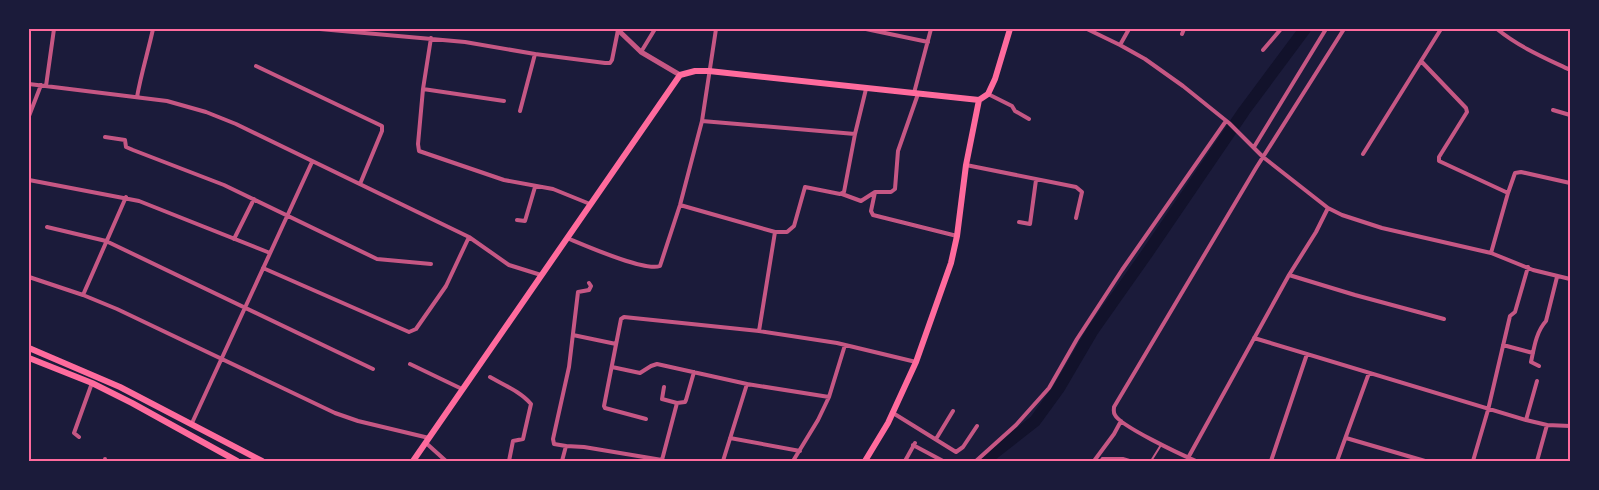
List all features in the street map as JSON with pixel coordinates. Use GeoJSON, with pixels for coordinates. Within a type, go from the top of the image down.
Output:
{"type":"FeatureCollection","features":[{"type":"Feature","properties":{"kind":"main road"},"geometry":{"type":"LineString","coordinates":[[865,461],[893,413],[916,362],[943,287],[957,236],[966,165],[980,100],[988,94],[999,68],[1010,29]]}},
{"type":"Feature","properties":{"kind":"main road"},"geometry":{"type":"LineString","coordinates":[[413,461],[680,75],[696,71],[709,71],[865,92],[916,94],[980,100]]}},
{"type":"Feature","properties":{"kind":"main road"},"geometry":{"type":"LineString","coordinates":[[29,348],[97,376],[262,461]]}},
{"type":"Feature","properties":{"kind":"main road"},"geometry":{"type":"LineString","coordinates":[[29,358],[92,383],[237,461]]}},
{"type":"Feature","properties":{"kind":"street"},"geometry":{"type":"LineString","coordinates":[[29,116],[43,85],[54,29]]}},
{"type":"Feature","properties":{"kind":"street"},"geometry":{"type":"LineString","coordinates":[[137,97],[144,62],[154,29]]}},
{"type":"Feature","properties":{"kind":"street"},"geometry":{"type":"LineString","coordinates":[[320,29],[431,38],[610,63],[618,29]]}},
{"type":"Feature","properties":{"kind":"street"},"geometry":{"type":"LineString","coordinates":[[405,36],[406,29]]}},
{"type":"Feature","properties":{"kind":"street"},"geometry":{"type":"LineString","coordinates":[[618,29],[641,52],[680,75]]}},
{"type":"Feature","properties":{"kind":"street"},"geometry":{"type":"LineString","coordinates":[[641,52],[655,29]]}},
{"type":"Feature","properties":{"kind":"street"},"geometry":{"type":"LineString","coordinates":[[567,238],[636,264],[657,268],[660,266],[680,205],[702,121],[716,29]]}},
{"type":"Feature","properties":{"kind":"street"},"geometry":{"type":"LineString","coordinates":[[866,29],[928,42]]}},
{"type":"Feature","properties":{"kind":"street"},"geometry":{"type":"LineString","coordinates":[[680,205],[775,232],[787,232],[794,226],[806,186],[842,194],[861,201],[875,192],[891,192],[894,189],[898,151],[916,94],[932,29]]}},
{"type":"Feature","properties":{"kind":"street"},"geometry":{"type":"LineString","coordinates":[[1087,29],[1144,59],[1183,86],[1247,139],[1263,157],[1328,208],[1382,228],[1491,253],[1570,280]]}},
{"type":"Feature","properties":{"kind":"street"},"geometry":{"type":"LineString","coordinates":[[1120,45],[1129,29]]}},
{"type":"Feature","properties":{"kind":"street"},"geometry":{"type":"LineString","coordinates":[[1182,34],[1184,29]]}},
{"type":"Feature","properties":{"kind":"street"},"geometry":{"type":"LineString","coordinates":[[1263,50],[1281,29]]}},
{"type":"Feature","properties":{"kind":"street"},"geometry":{"type":"LineString","coordinates":[[1254,147],[1326,29]]}},
{"type":"Feature","properties":{"kind":"street"},"geometry":{"type":"LineString","coordinates":[[1196,461],[1161,445],[1121,421],[1114,413],[1114,407],[1263,157],[1344,29]]}},
{"type":"Feature","properties":{"kind":"street"},"geometry":{"type":"LineString","coordinates":[[1363,154],[1442,29]]}},
{"type":"Feature","properties":{"kind":"street"},"geometry":{"type":"LineString","coordinates":[[1497,29],[1508,38],[1536,54],[1570,70]]}},
{"type":"Feature","properties":{"kind":"street"},"geometry":{"type":"LineString","coordinates":[[431,38],[423,89],[418,146],[420,152],[504,180],[553,189],[590,204]]}},
{"type":"Feature","properties":{"kind":"street"},"geometry":{"type":"LineString","coordinates":[[520,110],[535,54]]}},
{"type":"Feature","properties":{"kind":"street"},"geometry":{"type":"LineString","coordinates":[[1421,61],[1466,108],[1467,112],[1439,157],[1439,161],[1508,193]]}},
{"type":"Feature","properties":{"kind":"street"},"geometry":{"type":"LineString","coordinates":[[256,66],[382,126],[382,131],[360,184]]}},
{"type":"Feature","properties":{"kind":"street"},"geometry":{"type":"LineString","coordinates":[[29,84],[137,97],[181,104],[206,112],[236,124],[469,237],[509,265],[541,275]]}},
{"type":"Feature","properties":{"kind":"street"},"geometry":{"type":"LineString","coordinates":[[423,89],[504,101]]}},
{"type":"Feature","properties":{"kind":"street"},"geometry":{"type":"LineString","coordinates":[[842,194],[844,192],[865,92]]}},
{"type":"Feature","properties":{"kind":"street"},"geometry":{"type":"LineString","coordinates":[[988,94],[1012,106],[1015,111],[1029,118]]}},
{"type":"Feature","properties":{"kind":"street"},"geometry":{"type":"LineString","coordinates":[[1553,110],[1570,115]]}},
{"type":"Feature","properties":{"kind":"street"},"geometry":{"type":"LineString","coordinates":[[702,121],[855,134]]}},
{"type":"Feature","properties":{"kind":"street"},"geometry":{"type":"LineString","coordinates":[[976,461],[1016,425],[1049,388],[1077,339],[1117,278],[1227,122]]}},
{"type":"Feature","properties":{"kind":"street"},"geometry":{"type":"LineString","coordinates":[[105,137],[125,140],[126,147],[132,150],[224,185],[377,259],[431,264]]}},
{"type":"Feature","properties":{"kind":"street"},"geometry":{"type":"LineString","coordinates":[[192,424],[312,162]]}},
{"type":"Feature","properties":{"kind":"street"},"geometry":{"type":"LineString","coordinates":[[966,165],[1076,187],[1082,192],[1076,218]]}},
{"type":"Feature","properties":{"kind":"street"},"geometry":{"type":"LineString","coordinates":[[1491,253],[1513,175],[1518,172],[1570,183]]}},
{"type":"Feature","properties":{"kind":"street"},"geometry":{"type":"LineString","coordinates":[[29,180],[126,197],[152,205],[270,253]]}},
{"type":"Feature","properties":{"kind":"street"},"geometry":{"type":"LineString","coordinates":[[1019,222],[1031,223],[1036,180]]}},
{"type":"Feature","properties":{"kind":"street"},"geometry":{"type":"LineString","coordinates":[[517,220],[525,221],[535,187]]}},
{"type":"Feature","properties":{"kind":"street"},"geometry":{"type":"LineString","coordinates":[[875,192],[871,212],[873,215],[957,236]]}},
{"type":"Feature","properties":{"kind":"street"},"geometry":{"type":"LineString","coordinates":[[83,295],[126,197]]}},
{"type":"Feature","properties":{"kind":"street"},"geometry":{"type":"LineString","coordinates":[[234,239],[254,199]]}},
{"type":"Feature","properties":{"kind":"street"},"geometry":{"type":"LineString","coordinates":[[1188,458],[1328,208]]}},
{"type":"Feature","properties":{"kind":"street"},"geometry":{"type":"LineString","coordinates":[[47,227],[106,242],[373,369]]}},
{"type":"Feature","properties":{"kind":"street"},"geometry":{"type":"LineString","coordinates":[[758,331],[775,232]]}},
{"type":"Feature","properties":{"kind":"street"},"geometry":{"type":"LineString","coordinates":[[263,268],[409,332],[416,329],[446,286],[469,237]]}},
{"type":"Feature","properties":{"kind":"street"},"geometry":{"type":"LineString","coordinates":[[1473,461],[1488,410],[1510,316],[1515,312],[1528,267]]}},
{"type":"Feature","properties":{"kind":"street"},"geometry":{"type":"LineString","coordinates":[[1289,275],[1444,319]]}},
{"type":"Feature","properties":{"kind":"street"},"geometry":{"type":"LineString","coordinates":[[1539,366],[1531,362],[1541,326],[1546,321],[1557,276]]}},
{"type":"Feature","properties":{"kind":"street"},"geometry":{"type":"LineString","coordinates":[[29,277],[83,295],[117,309],[350,418],[373,425],[397,429],[427,440],[446,461]]}},
{"type":"Feature","properties":{"kind":"street"},"geometry":{"type":"LineString","coordinates":[[589,284],[591,286],[589,290],[578,292],[569,367],[553,442],[556,445],[584,447],[662,460],[677,402]]}},
{"type":"Feature","properties":{"kind":"street"},"geometry":{"type":"LineString","coordinates":[[646,419],[604,407],[621,319],[624,317],[758,331],[845,345],[916,362]]}},
{"type":"Feature","properties":{"kind":"street"},"geometry":{"type":"LineString","coordinates":[[573,335],[616,344]]}},
{"type":"Feature","properties":{"kind":"street"},"geometry":{"type":"LineString","coordinates":[[1254,338],[1488,410],[1546,425],[1570,426]]}},
{"type":"Feature","properties":{"kind":"street"},"geometry":{"type":"LineString","coordinates":[[793,461],[829,398],[845,345]]}},
{"type":"Feature","properties":{"kind":"street"},"geometry":{"type":"LineString","coordinates":[[1503,345],[1533,353]]}},
{"type":"Feature","properties":{"kind":"street"},"geometry":{"type":"LineString","coordinates":[[1271,461],[1307,354]]}},
{"type":"Feature","properties":{"kind":"street"},"geometry":{"type":"LineString","coordinates":[[410,364],[462,389]]}},
{"type":"Feature","properties":{"kind":"street"},"geometry":{"type":"LineString","coordinates":[[612,367],[640,373],[657,364],[746,384],[829,398]]}},
{"type":"Feature","properties":{"kind":"street"},"geometry":{"type":"LineString","coordinates":[[664,387],[662,399],[685,402],[694,372]]}},
{"type":"Feature","properties":{"kind":"street"},"geometry":{"type":"LineString","coordinates":[[1337,461],[1369,373]]}},
{"type":"Feature","properties":{"kind":"street"},"geometry":{"type":"LineString","coordinates":[[490,377],[508,386],[531,404],[523,439],[514,440],[510,461]]}},
{"type":"Feature","properties":{"kind":"street"},"geometry":{"type":"LineString","coordinates":[[1526,420],[1537,381]]}},
{"type":"Feature","properties":{"kind":"street"},"geometry":{"type":"LineString","coordinates":[[79,437],[74,433],[92,383]]}},
{"type":"Feature","properties":{"kind":"street"},"geometry":{"type":"LineString","coordinates":[[723,461],[746,384]]}},
{"type":"Feature","properties":{"kind":"street"},"geometry":{"type":"LineString","coordinates":[[936,440],[953,410]]}},
{"type":"Feature","properties":{"kind":"street"},"geometry":{"type":"LineString","coordinates":[[893,413],[956,452],[963,447],[977,426]]}},
{"type":"Feature","properties":{"kind":"street"},"geometry":{"type":"LineString","coordinates":[[1094,461],[1121,421]]}},
{"type":"Feature","properties":{"kind":"street"},"geometry":{"type":"LineString","coordinates":[[1537,461],[1546,425]]}},
{"type":"Feature","properties":{"kind":"street"},"geometry":{"type":"LineString","coordinates":[[730,438],[800,451]]}},
{"type":"Feature","properties":{"kind":"street"},"geometry":{"type":"LineString","coordinates":[[1346,438],[1425,461]]}},
{"type":"Feature","properties":{"kind":"street"},"geometry":{"type":"LineString","coordinates":[[905,461],[914,444],[943,461]]}},
{"type":"Feature","properties":{"kind":"street"},"geometry":{"type":"LineString","coordinates":[[562,461],[566,446]]}},
{"type":"Feature","properties":{"kind":"lane"},"geometry":{"type":"LineString","coordinates":[[1152,461],[1161,445]]}},
{"type":"Feature","properties":{"kind":"lane"},"geometry":{"type":"LineString","coordinates":[[1100,461],[1102,458],[1118,457],[1133,461]]}},
{"type":"Feature","properties":{"kind":"waterway"},"geometry":{"type":"LineString","coordinates":[[984,461],[1035,421],[1059,388],[1093,330],[1244,111],[1305,29]]}}]}
